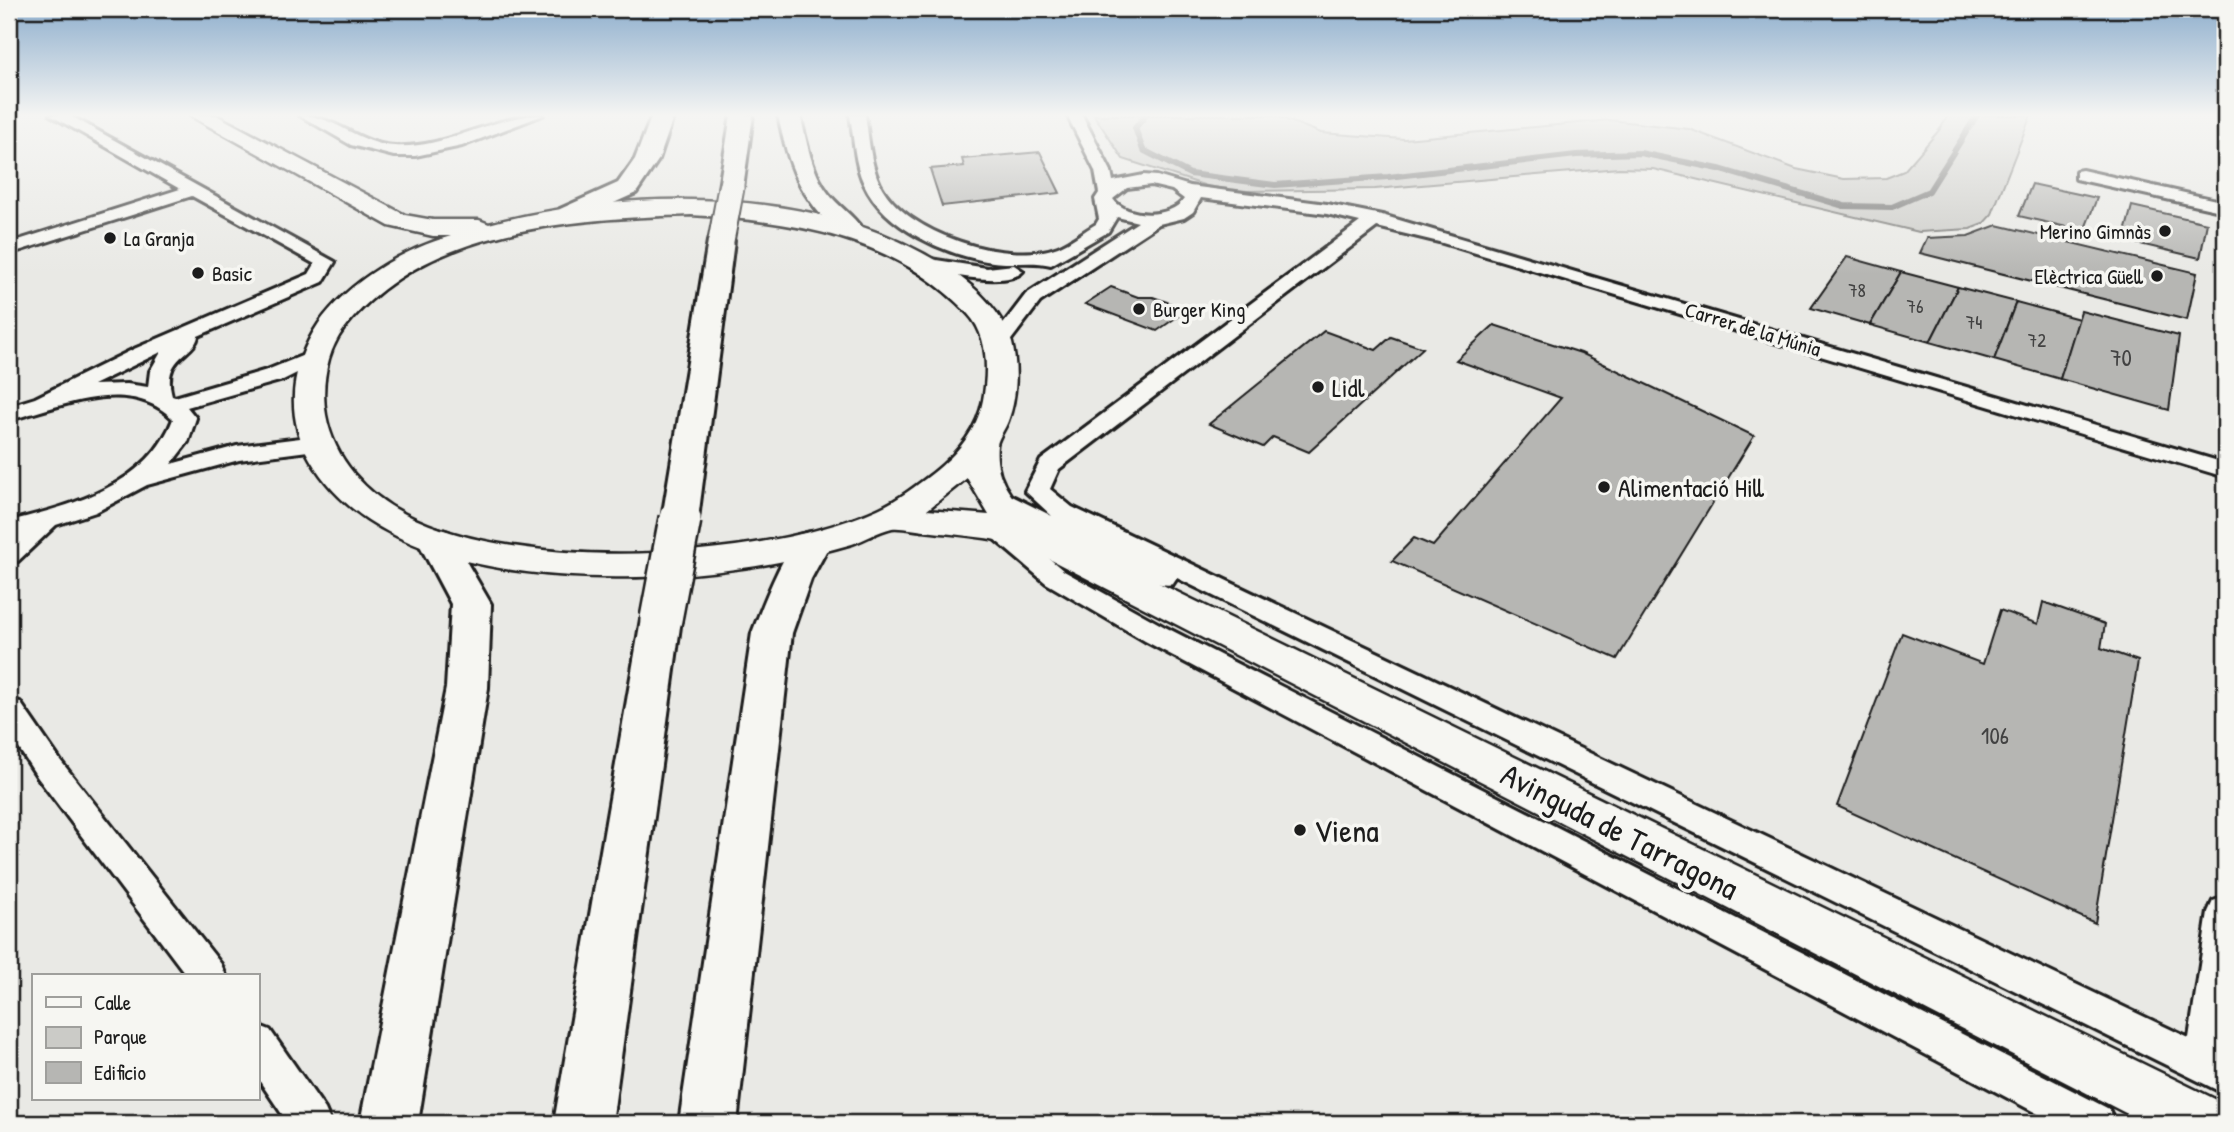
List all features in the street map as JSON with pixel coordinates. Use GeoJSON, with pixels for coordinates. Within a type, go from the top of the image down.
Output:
{"type":"FeatureCollection","features":[{"type":"Feature","properties":{"kind":"highway"},"geometry":{"type":"LineString","coordinates":[[569,214],[627,188],[641,168]]}},
{"type":"Feature","properties":{"kind":"highway"},"geometry":{"type":"LineString","coordinates":[[583,1123],[734,168]]}},
{"type":"Feature","properties":{"kind":"highway"},"geometry":{"type":"LineString","coordinates":[[801,168],[803,178],[819,202],[849,229]]}},
{"type":"Feature","properties":{"kind":"highway"},"geometry":{"type":"LineString","coordinates":[[392,1104],[467,688],[471,604],[436,540]]}},
{"type":"Feature","properties":{"kind":"highway"},"geometry":{"type":"LineString","coordinates":[[708,1123],[772,633],[792,579],[811,544]]}},
{"type":"Feature","properties":{"kind":"street"},"geometry":{"type":"LineString","coordinates":[[43,402],[87,378],[316,278],[326,262],[152,168]]}},
{"type":"Feature","properties":{"kind":"street"},"geometry":{"type":"LineString","coordinates":[[294,168],[398,221],[433,228],[515,226]]}},
{"type":"Feature","properties":{"kind":"street"},"geometry":{"type":"LineString","coordinates":[[868,168],[872,186],[891,209],[922,229],[985,255],[1040,256],[1065,251]]}},
{"type":"Feature","properties":{"kind":"street"},"geometry":{"type":"LineString","coordinates":[[930,265],[987,274],[1046,262],[1102,228],[1108,219],[1102,168]]}},
{"type":"Feature","properties":{"kind":"street"},"geometry":{"type":"LineString","coordinates":[[998,344],[1033,298],[1187,200],[1126,168]]}},
{"type":"Feature","properties":{"kind":"street"},"geometry":{"type":"LineString","coordinates":[[2082,175],[2225,207]]}},
{"type":"Feature","properties":{"kind":"street"},"geometry":{"type":"LineString","coordinates":[[1107,199],[1130,181],[1155,181]]}},
{"type":"Feature","properties":{"kind":"street"},"geometry":{"type":"LineString","coordinates":[[9,248],[193,190]]}},
{"type":"Feature","properties":{"kind":"street"},"geometry":{"type":"LineString","coordinates":[[1107,199],[1132,217],[1156,218]]}},
{"type":"Feature","properties":{"kind":"street","name":"Carrer de la Múnia"},"geometry":{"type":"LineString","coordinates":[[1187,200],[1208,205],[1278,204],[1376,219],[2225,470]]}},
{"type":"Feature","properties":{"kind":"street"},"geometry":{"type":"LineString","coordinates":[[981,444],[939,484],[889,517],[811,544],[673,563],[540,561],[489,553],[436,540],[397,524],[370,506],[337,477],[316,443],[309,412],[314,357],[345,309],[400,269],[452,246],[515,226],[569,214],[642,209],[773,213],[849,229],[930,265],[953,283],[987,318],[998,344],[1001,378],[997,409],[981,444],[979,467],[1008,520]]}},
{"type":"Feature","properties":{"kind":"street","name":"Avinguda de Tarragona"},"geometry":{"type":"LineString","coordinates":[[1376,219],[1049,465],[1037,491],[1063,512],[2215,1070]]}},
{"type":"Feature","properties":{"kind":"street"},"geometry":{"type":"LineString","coordinates":[[398,221],[410,235],[408,252],[400,269]]}},
{"type":"Feature","properties":{"kind":"street"},"geometry":{"type":"LineString","coordinates":[[9,529],[47,520],[94,503],[134,482],[164,460],[181,438],[185,418],[156,382],[161,366],[180,344],[207,325]]}},
{"type":"Feature","properties":{"kind":"street"},"geometry":{"type":"LineString","coordinates":[[9,413],[43,402],[110,391],[168,400],[275,375],[314,357]]}},
{"type":"Feature","properties":{"kind":"street"},"geometry":{"type":"LineString","coordinates":[[134,482],[237,453],[316,443]]}},
{"type":"Feature","properties":{"kind":"street","name":"Avinguda de Tarragona"},"geometry":{"type":"LineString","coordinates":[[889,517],[1008,520],[1184,587],[1269,611]]}},
{"type":"Feature","properties":{"kind":"street"},"geometry":{"type":"LineString","coordinates":[[9,555],[47,520]]}},
{"type":"Feature","properties":{"kind":"street","name":"Avinguda de Tarragona"},"geometry":{"type":"LineString","coordinates":[[1008,520],[1055,577],[1155,634],[2095,1123]]}},
{"type":"Feature","properties":{"kind":"street","name":"Avinguda de Tarragona"},"geometry":{"type":"LineString","coordinates":[[1008,520],[2203,1123]]}},
{"type":"Feature","properties":{"kind":"street"},"geometry":{"type":"LineString","coordinates":[[9,710],[48,769],[206,974]]}},
{"type":"Feature","properties":{"kind":"street"},"geometry":{"type":"LineString","coordinates":[[2215,1070],[2225,912]]}},
{"type":"Feature","properties":{"kind":"street"},"geometry":{"type":"LineString","coordinates":[[259,1046],[311,1123]]}},
{"type":"Feature","properties":{"kind":"green space"},"geometry":{"type":"Polygon","coordinates":[[[1150,168],[1793,168],[1844,179],[1886,178],[1907,168],[2010,168],[1992,214],[1983,224],[1970,229],[1919,232],[1653,169],[1619,168],[1375,189],[1247,191],[1210,187],[1150,168]]]}},
{"type":"Feature","properties":{"kind":"building"},"geometry":{"type":"Polygon","coordinates":[[[1048,168],[1060,193],[942,206],[930,169],[1048,168]]]}},
{"type":"Feature","properties":{"kind":"building"},"geometry":{"type":"Polygon","coordinates":[[[2032,184],[2097,198],[2084,231],[2019,216],[2032,184]]]}},
{"type":"Feature","properties":{"kind":"building","name":"Merino Gimnàs"},"geometry":{"type":"Polygon","coordinates":[[[2132,206],[2207,223],[2200,258],[2123,240],[2132,206]]]}},
{"type":"Feature","properties":{"kind":"building"},"geometry":{"type":"Polygon","coordinates":[[[1997,225],[2197,273],[2187,320],[1920,253],[1927,238],[1968,236],[1997,225]]]}},
{"type":"Feature","properties":{"kind":"building"},"geometry":{"type":"Polygon","coordinates":[[[1847,257],[1901,272],[1870,325],[1811,308],[1847,257]]]}},
{"type":"Feature","properties":{"kind":"building"},"geometry":{"type":"Polygon","coordinates":[[[1901,272],[1958,287],[1930,342],[1870,325],[1901,272]]]}},
{"type":"Feature","properties":{"kind":"building","name":"Burger King"},"geometry":{"type":"Polygon","coordinates":[[[1111,287],[1138,297],[1153,297],[1181,307],[1177,310],[1184,312],[1157,331],[1085,304],[1111,287]]]}},
{"type":"Feature","properties":{"kind":"building"},"geometry":{"type":"Polygon","coordinates":[[[1958,287],[2016,302],[1994,360],[1930,342],[1958,287]]]}},
{"type":"Feature","properties":{"kind":"building"},"geometry":{"type":"Polygon","coordinates":[[[2016,302],[2079,319],[2060,379],[1994,360],[2016,302]]]}},
{"type":"Feature","properties":{"kind":"building"},"geometry":{"type":"Polygon","coordinates":[[[2081,311],[2179,336],[2169,410],[2060,379],[2081,311]]]}},
{"type":"Feature","properties":{"kind":"building","name":"Alimentació Hill"},"geometry":{"type":"Polygon","coordinates":[[[1494,325],[1581,353],[1754,436],[1617,659],[1392,561],[1414,538],[1433,546],[1561,398],[1456,360],[1494,325]]]}},
{"type":"Feature","properties":{"kind":"building","name":"Lidl"},"geometry":{"type":"Polygon","coordinates":[[[1324,331],[1376,350],[1391,337],[1423,348],[1309,452],[1273,437],[1263,447],[1209,424],[1324,331]]]}},
{"type":"Feature","properties":{"kind":"building"},"geometry":{"type":"Polygon","coordinates":[[[2043,602],[2105,624],[2101,648],[2138,661],[2095,923],[1837,806],[1902,633],[1983,664],[2000,610],[2038,624],[2043,602]]]}},
{"type":"Feature","properties":{"kind":"waterway"},"geometry":{"type":"LineString","coordinates":[[1178,168],[1190,174],[1275,185],[1388,177],[1466,168]]}},
{"type":"Feature","properties":{"kind":"waterway"},"geometry":{"type":"LineString","coordinates":[[1713,168],[1844,206],[1892,207],[1929,191],[1944,168]]}},
{"type":"Feature","properties":{"kind":"place","name":"Merino Gimnàs"},"geometry":{"type":"Point","coordinates":[2165,231]}},
{"type":"Feature","properties":{"kind":"place","name":"La Granja"},"geometry":{"type":"Point","coordinates":[110,238]}},
{"type":"Feature","properties":{"kind":"place","name":"Basic"},"geometry":{"type":"Point","coordinates":[198,273]}},
{"type":"Feature","properties":{"kind":"place","name":"Elèctrica Güell"},"geometry":{"type":"Point","coordinates":[2157,276]}},
{"type":"Feature","properties":{"kind":"place","name":"Burger King"},"geometry":{"type":"Point","coordinates":[1139,309]}},
{"type":"Feature","properties":{"kind":"place","name":"Lidl"},"geometry":{"type":"Point","coordinates":[1318,387]}},
{"type":"Feature","properties":{"kind":"place","name":"Alimentació Hill"},"geometry":{"type":"Point","coordinates":[1604,487]}},
{"type":"Feature","properties":{"kind":"place","name":"Viena"},"geometry":{"type":"Point","coordinates":[1300,830]}}]}
